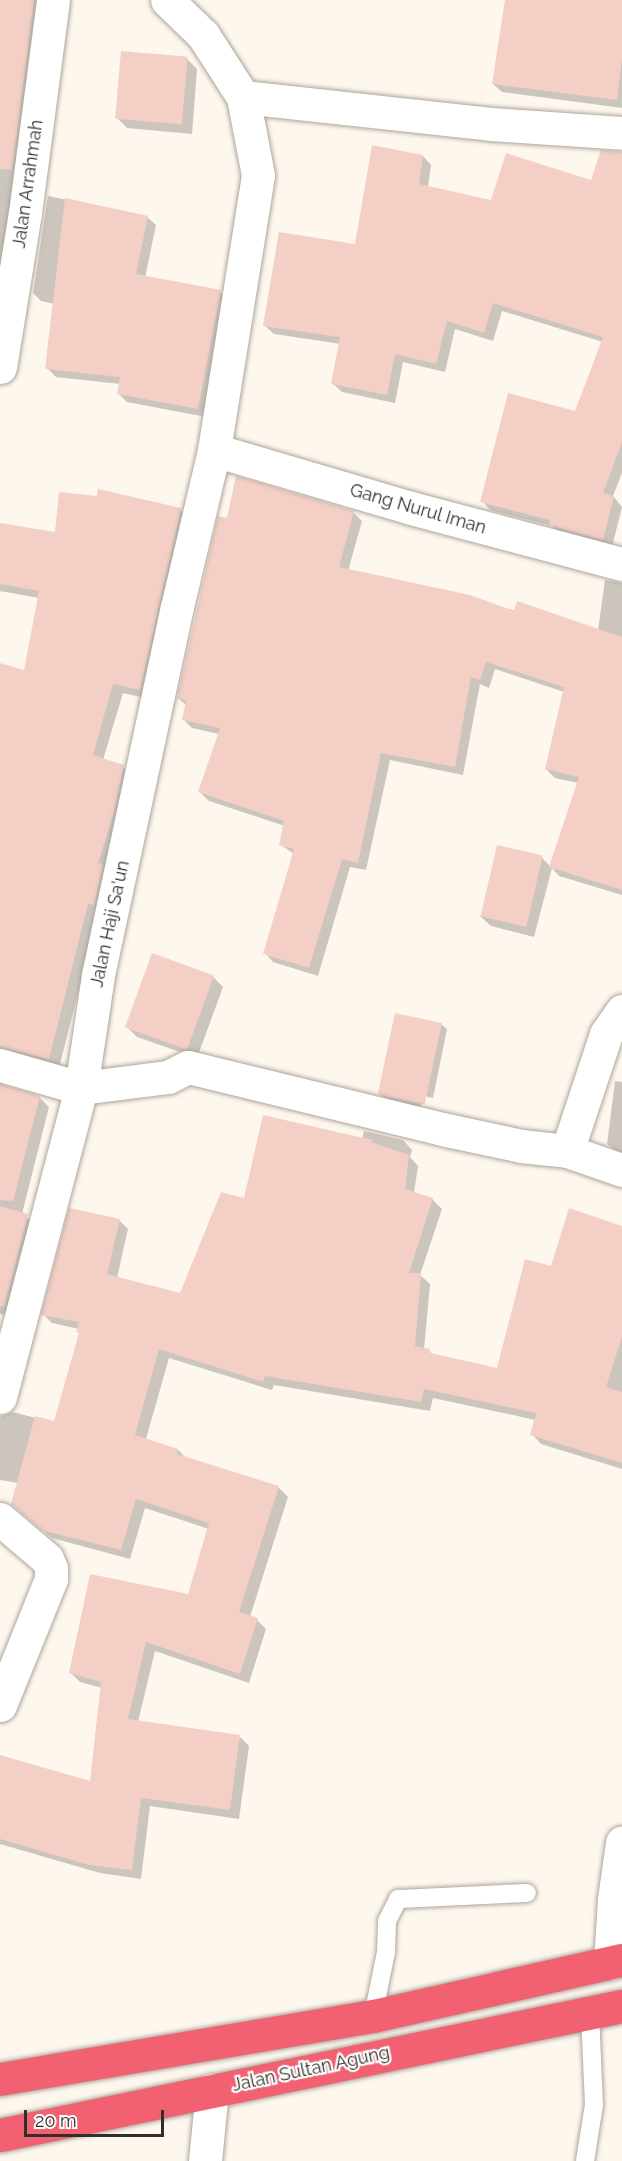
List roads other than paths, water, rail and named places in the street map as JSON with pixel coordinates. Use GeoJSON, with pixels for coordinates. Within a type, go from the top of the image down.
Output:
{"type":"FeatureCollection","features":[{"type":"Feature","properties":{"kind":"highway"},"geometry":{"type":"LineString","coordinates":[[0,2079],[374,2016],[616,1962]]}},
{"type":"Feature","properties":{"kind":"highway","name":"Jalan Sultan Agung"},"geometry":{"type":"LineString","coordinates":[[0,2135],[622,2006]]}},
{"type":"Feature","properties":{"kind":"street","name":"Jalan Arrahmah"},"geometry":{"type":"LineString","coordinates":[[1,351],[53,0]]}},
{"type":"Feature","properties":{"kind":"street"},"geometry":{"type":"LineString","coordinates":[[167,0],[203,35],[243,97],[491,124],[622,133]]}},
{"type":"Feature","properties":{"kind":"street","name":"Jalan Haji Sa'un"},"geometry":{"type":"LineString","coordinates":[[0,1396],[81,1088],[98,975],[177,607],[214,450],[258,175],[243,97]]}},
{"type":"Feature","properties":{"kind":"street","name":"Gang Nurul Iman"},"geometry":{"type":"LineString","coordinates":[[214,450],[411,508],[622,564]]}},
{"type":"Feature","properties":{"kind":"street"},"geometry":{"type":"LineString","coordinates":[[567,1151],[606,1034],[622,1011]]}},
{"type":"Feature","properties":{"kind":"street"},"geometry":{"type":"LineString","coordinates":[[0,1065],[81,1088],[168,1077],[188,1067],[442,1129],[521,1146],[567,1151],[622,1170]]}},
{"type":"Feature","properties":{"kind":"street"},"geometry":{"type":"LineString","coordinates":[[0,1519],[39,1551],[51,1568],[49,1587],[0,1705]]}},
{"type":"Feature","properties":{"kind":"street"},"geometry":{"type":"LineString","coordinates":[[616,1962],[614,1899],[622,1843]]}},
{"type":"Feature","properties":{"kind":"street"},"geometry":{"type":"LineString","coordinates":[[205,2161],[212,2090]]}},
{"type":"Feature","properties":{"kind":"lane"},"geometry":{"type":"LineString","coordinates":[[374,2016],[386,1952],[387,1921],[398,1899],[527,1893]]}},
{"type":"Feature","properties":{"kind":"lane"},"geometry":{"type":"LineString","coordinates":[[585,2161],[594,2105],[590,2012]]}}]}
